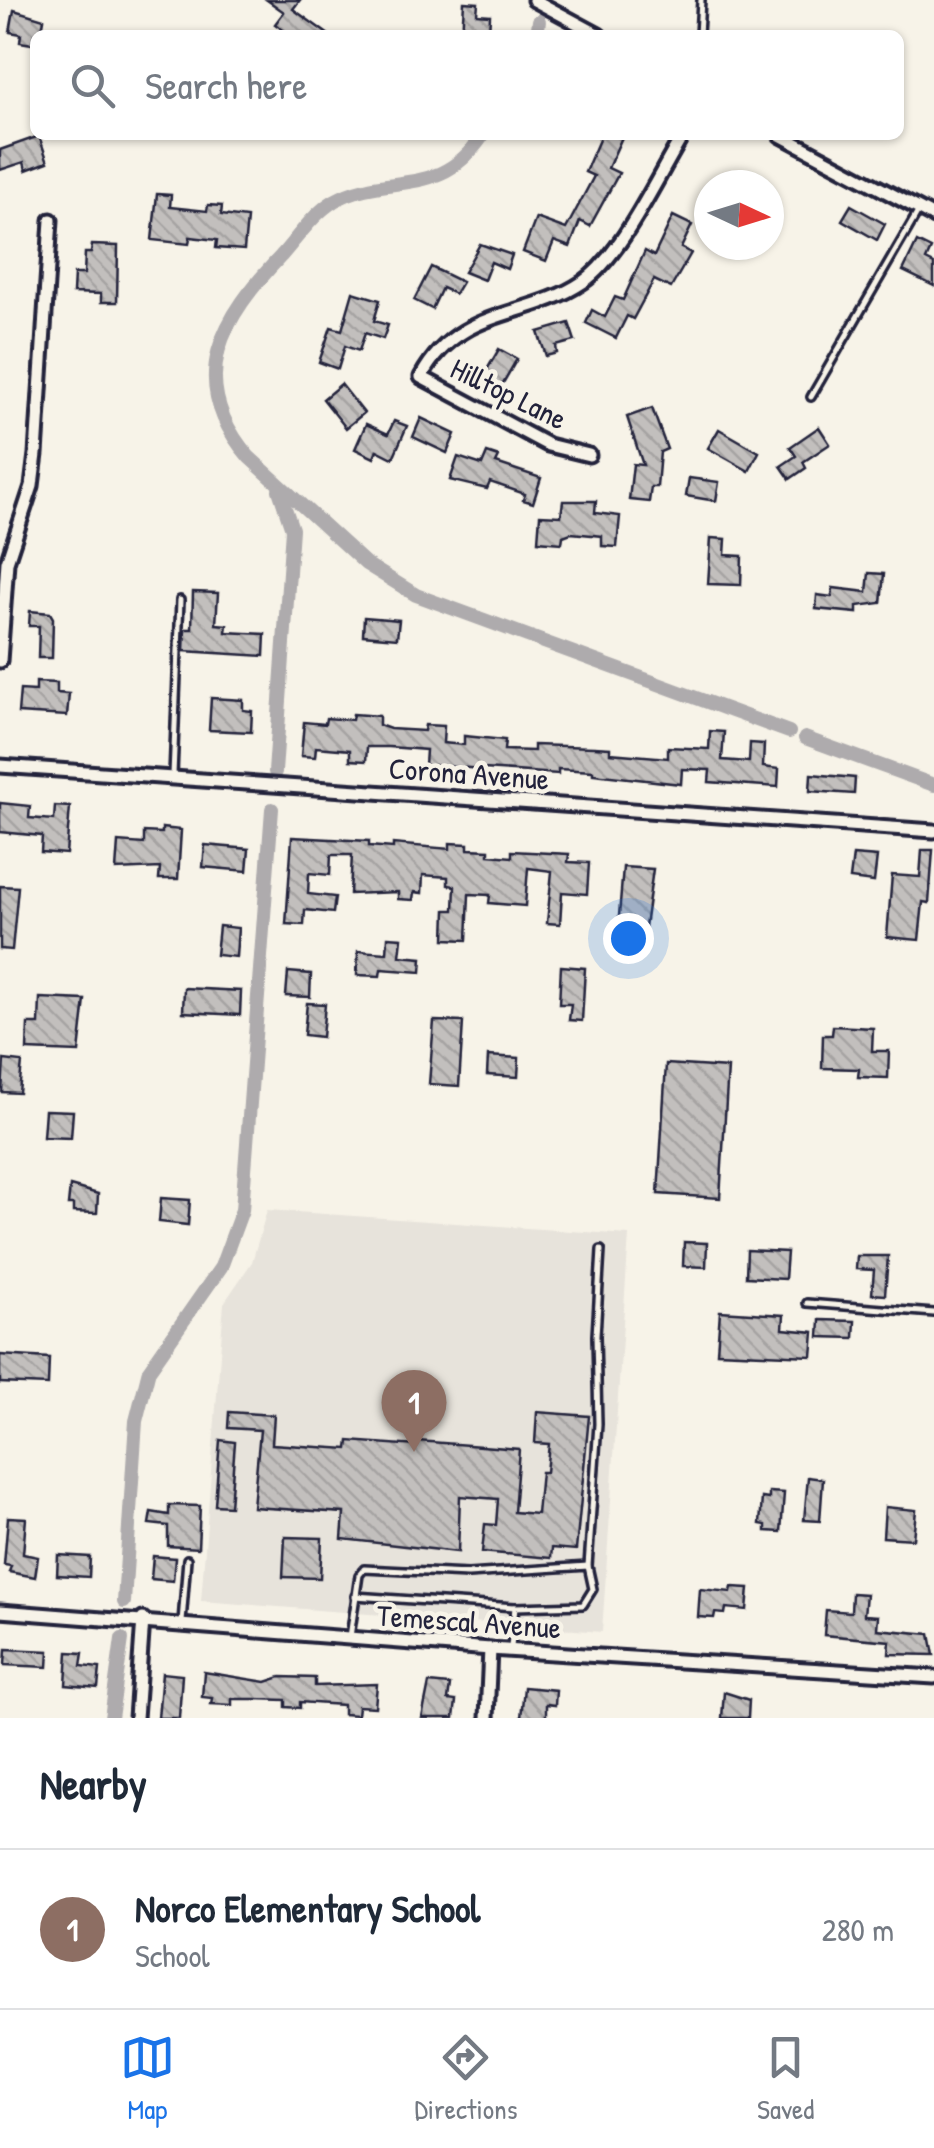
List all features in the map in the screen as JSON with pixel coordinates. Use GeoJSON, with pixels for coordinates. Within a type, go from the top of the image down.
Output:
{"type":"FeatureCollection","features":[{"type":"Feature","properties":{"kind":"street"},"geometry":{"type":"LineString","coordinates":[[534,0],[590,30]]}},
{"type":"Feature","properties":{"kind":"street","name":"Hilltop Lane"},"geometry":{"type":"LineString","coordinates":[[590,455],[548,445],[420,377],[429,361],[469,326],[555,296],[601,268],[680,140]]}},
{"type":"Feature","properties":{"kind":"street"},"geometry":{"type":"LineString","coordinates":[[789,140],[934,217]]}},
{"type":"Feature","properties":{"kind":"street"},"geometry":{"type":"LineString","coordinates":[[0,661],[7,562],[32,486],[36,454],[51,220]]}},
{"type":"Feature","properties":{"kind":"street","name":"Corona Avenue"},"geometry":{"type":"LineString","coordinates":[[0,766],[934,831]]}},
{"type":"Feature","properties":{"kind":"street","name":"Temescal Avenue"},"geometry":{"type":"LineString","coordinates":[[0,1610],[490,1649],[934,1676]]}},
{"type":"Feature","properties":{"kind":"street"},"geometry":{"type":"LineString","coordinates":[[136,1718],[143,1619]]}},
{"type":"Feature","properties":{"kind":"street"},"geometry":{"type":"LineString","coordinates":[[487,1718],[490,1649]]}},
{"type":"Feature","properties":{"kind":"lane"},"geometry":{"type":"LineString","coordinates":[[699,30],[701,0]]}},
{"type":"Feature","properties":{"kind":"lane"},"geometry":{"type":"LineString","coordinates":[[811,397],[919,210]]}},
{"type":"Feature","properties":{"kind":"lane"},"geometry":{"type":"LineString","coordinates":[[173,778],[180,600]]}},
{"type":"Feature","properties":{"kind":"lane"},"geometry":{"type":"LineString","coordinates":[[355,1596],[515,1607],[583,1605],[593,1589],[588,1566],[598,1424],[596,1336],[601,1250]]}},
{"type":"Feature","properties":{"kind":"lane"},"geometry":{"type":"LineString","coordinates":[[807,1303],[934,1312]]}},
{"type":"Feature","properties":{"kind":"lane"},"geometry":{"type":"LineString","coordinates":[[182,1622],[187,1559]]}},
{"type":"Feature","properties":{"kind":"lane"},"geometry":{"type":"LineString","coordinates":[[350,1637],[355,1596],[364,1569],[468,1574],[588,1566]]}},
{"type":"Feature","properties":{"kind":"lane"},"geometry":{"type":"LineString","coordinates":[[510,1650],[515,1607]]}},
{"type":"Feature","properties":{"kind":"shaded area"},"geometry":{"type":"Polygon","coordinates":[[[267,1210],[629,1235],[602,1632],[201,1601],[224,1303],[252,1262],[267,1210]]]}},
{"type":"Feature","properties":{"kind":"building"},"geometry":{"type":"Polygon","coordinates":[[[267,0],[300,0],[293,9],[322,30],[283,30],[275,24],[284,12],[267,0]]]}},
{"type":"Feature","properties":{"kind":"building"},"geometry":{"type":"Polygon","coordinates":[[[464,2],[478,3],[477,14],[490,15],[489,30],[462,30],[464,2]]]}},
{"type":"Feature","properties":{"kind":"building"},"geometry":{"type":"Polygon","coordinates":[[[14,10],[44,19],[42,30],[30,30],[30,44],[20,42],[21,34],[10,32],[14,10]]]}},
{"type":"Feature","properties":{"kind":"building"},"geometry":{"type":"Polygon","coordinates":[[[30,139],[40,140],[48,162],[26,170],[24,162],[0,170],[0,150],[30,139]]]}},
{"type":"Feature","properties":{"kind":"building"},"geometry":{"type":"Polygon","coordinates":[[[599,140],[621,140],[608,168],[619,173],[590,226],[580,221],[570,247],[554,241],[546,261],[523,252],[536,218],[566,229],[594,176],[585,172],[599,140]]]}},
{"type":"Feature","properties":{"kind":"building"},"geometry":{"type":"Polygon","coordinates":[[[157,194],[171,195],[170,207],[207,211],[208,205],[222,206],[221,215],[247,218],[244,250],[216,248],[217,240],[190,237],[189,244],[152,240],[157,194]]]}},
{"type":"Feature","properties":{"kind":"building"},"geometry":{"type":"Polygon","coordinates":[[[851,205],[885,224],[877,240],[842,220],[851,205]]]}},
{"type":"Feature","properties":{"kind":"building"},"geometry":{"type":"Polygon","coordinates":[[[673,216],[692,225],[681,248],[691,253],[671,288],[654,280],[633,319],[627,316],[616,338],[586,323],[592,310],[605,317],[615,297],[623,300],[645,251],[654,256],[673,216]]]}},
{"type":"Feature","properties":{"kind":"building"},"geometry":{"type":"Polygon","coordinates":[[[917,242],[931,249],[926,260],[934,264],[934,286],[903,271],[917,242]]]}},
{"type":"Feature","properties":{"kind":"building"},"geometry":{"type":"Polygon","coordinates":[[[480,244],[512,255],[507,269],[491,262],[484,280],[464,272],[480,244]]]}},
{"type":"Feature","properties":{"kind":"building"},"geometry":{"type":"Polygon","coordinates":[[[92,245],[118,246],[117,302],[101,302],[101,294],[73,293],[74,274],[84,274],[85,253],[91,253],[92,245]]]}},
{"type":"Feature","properties":{"kind":"building"},"geometry":{"type":"Polygon","coordinates":[[[431,267],[462,282],[455,294],[442,288],[432,309],[414,300],[431,267]]]}},
{"type":"Feature","properties":{"kind":"building"},"geometry":{"type":"Polygon","coordinates":[[[353,292],[380,300],[374,321],[388,325],[383,339],[365,333],[359,351],[345,346],[338,369],[319,362],[331,327],[342,330],[353,292]]]}},
{"type":"Feature","properties":{"kind":"building"},"geometry":{"type":"Polygon","coordinates":[[[569,323],[575,341],[556,346],[557,353],[546,356],[538,332],[569,323]]]}},
{"type":"Feature","properties":{"kind":"building"},"geometry":{"type":"Polygon","coordinates":[[[499,349],[517,359],[499,390],[481,380],[499,349]]]}},
{"type":"Feature","properties":{"kind":"building"},"geometry":{"type":"Polygon","coordinates":[[[341,384],[364,413],[346,428],[323,399],[341,384]]]}},
{"type":"Feature","properties":{"kind":"building"},"geometry":{"type":"Polygon","coordinates":[[[652,408],[667,449],[660,452],[657,487],[651,487],[649,502],[629,500],[633,464],[643,465],[627,417],[652,408]]]}},
{"type":"Feature","properties":{"kind":"building"},"geometry":{"type":"Polygon","coordinates":[[[421,418],[455,434],[447,453],[413,437],[421,418]]]}},
{"type":"Feature","properties":{"kind":"building"},"geometry":{"type":"Polygon","coordinates":[[[394,421],[407,426],[393,458],[377,450],[374,458],[355,449],[366,424],[388,434],[394,421]]]}},
{"type":"Feature","properties":{"kind":"building"},"geometry":{"type":"Polygon","coordinates":[[[819,427],[830,444],[803,462],[806,468],[790,479],[781,466],[796,456],[790,447],[819,427]]]}},
{"type":"Feature","properties":{"kind":"building"},"geometry":{"type":"Polygon","coordinates":[[[719,429],[759,452],[749,471],[708,448],[719,429]]]}},
{"type":"Feature","properties":{"kind":"building"},"geometry":{"type":"Polygon","coordinates":[[[487,453],[499,457],[496,463],[541,478],[533,503],[523,500],[525,494],[490,482],[487,489],[450,480],[458,457],[482,465],[487,453]]]}},
{"type":"Feature","properties":{"kind":"building"},"geometry":{"type":"Polygon","coordinates":[[[689,478],[719,482],[716,501],[686,496],[689,478]]]}},
{"type":"Feature","properties":{"kind":"building"},"geometry":{"type":"Polygon","coordinates":[[[563,501],[596,501],[595,513],[620,516],[617,547],[602,546],[602,536],[571,533],[563,536],[562,543],[538,541],[540,515],[561,516],[563,501]]]}},
{"type":"Feature","properties":{"kind":"building"},"geometry":{"type":"Polygon","coordinates":[[[711,538],[726,539],[725,555],[742,556],[741,585],[708,584],[711,538]]]}},
{"type":"Feature","properties":{"kind":"building"},"geometry":{"type":"Polygon","coordinates":[[[869,573],[884,574],[881,603],[857,606],[857,613],[816,609],[817,595],[832,597],[833,588],[867,592],[869,573]]]}},
{"type":"Feature","properties":{"kind":"building"},"geometry":{"type":"Polygon","coordinates":[[[193,592],[218,593],[216,624],[227,625],[226,632],[265,634],[264,656],[184,651],[185,629],[192,629],[193,592]]]}},
{"type":"Feature","properties":{"kind":"building"},"geometry":{"type":"Polygon","coordinates":[[[30,611],[50,613],[53,618],[52,658],[38,658],[39,626],[29,626],[30,611]]]}},
{"type":"Feature","properties":{"kind":"building"},"geometry":{"type":"Polygon","coordinates":[[[364,617],[399,620],[397,638],[363,635],[364,617]]]}},
{"type":"Feature","properties":{"kind":"building"},"geometry":{"type":"Polygon","coordinates":[[[36,682],[57,683],[57,693],[69,694],[67,716],[18,713],[20,690],[36,691],[36,682]]]}},
{"type":"Feature","properties":{"kind":"building"},"geometry":{"type":"Polygon","coordinates":[[[211,698],[243,700],[243,710],[252,711],[251,732],[209,730],[211,698]]]}},
{"type":"Feature","properties":{"kind":"building"},"geometry":{"type":"Polygon","coordinates":[[[353,714],[379,716],[379,725],[390,729],[424,731],[425,725],[444,726],[443,743],[464,745],[464,736],[505,740],[504,750],[534,751],[534,745],[594,747],[610,748],[610,753],[668,758],[668,747],[709,749],[710,731],[724,732],[722,760],[749,762],[750,743],[764,744],[763,767],[779,769],[778,787],[709,782],[710,770],[682,769],[681,784],[593,771],[558,769],[558,774],[425,765],[426,750],[389,747],[367,747],[366,761],[350,760],[350,750],[316,747],[315,757],[301,756],[304,722],[325,724],[326,718],[352,720],[353,714]]]}},
{"type":"Feature","properties":{"kind":"building"},"geometry":{"type":"Polygon","coordinates":[[[811,774],[855,778],[854,794],[810,791],[811,774]]]}},
{"type":"Feature","properties":{"kind":"building"},"geometry":{"type":"Polygon","coordinates":[[[0,803],[30,806],[29,818],[54,820],[55,806],[70,807],[66,854],[41,852],[42,836],[0,832],[0,803]]]}},
{"type":"Feature","properties":{"kind":"building"},"geometry":{"type":"Polygon","coordinates":[[[162,828],[181,830],[178,879],[159,879],[160,868],[116,870],[118,842],[144,844],[144,832],[162,833],[162,828]]]}},
{"type":"Feature","properties":{"kind":"building"},"geometry":{"type":"Polygon","coordinates":[[[292,837],[369,841],[369,846],[393,848],[393,844],[450,849],[450,843],[468,844],[468,849],[512,857],[512,851],[569,854],[568,862],[589,863],[587,894],[562,892],[560,924],[547,923],[552,871],[528,868],[525,906],[489,903],[490,895],[469,894],[467,940],[445,939],[446,910],[454,910],[455,886],[448,885],[448,877],[423,875],[422,893],[414,892],[413,900],[398,899],[398,892],[350,894],[352,855],[331,855],[330,875],[309,873],[308,894],[335,897],[333,913],[305,910],[304,925],[286,924],[292,837]]]}},
{"type":"Feature","properties":{"kind":"building"},"geometry":{"type":"Polygon","coordinates":[[[205,845],[249,849],[247,871],[203,867],[205,845]]]}},
{"type":"Feature","properties":{"kind":"building"},"geometry":{"type":"Polygon","coordinates":[[[922,850],[933,850],[929,903],[923,902],[919,940],[887,937],[892,875],[920,877],[922,850]]]}},
{"type":"Feature","properties":{"kind":"building"},"geometry":{"type":"Polygon","coordinates":[[[853,855],[877,857],[874,882],[850,879],[853,855]]]}},
{"type":"Feature","properties":{"kind":"building"},"geometry":{"type":"Polygon","coordinates":[[[623,867],[653,869],[643,942],[617,940],[623,867]]]}},
{"type":"Feature","properties":{"kind":"building"},"geometry":{"type":"Polygon","coordinates":[[[0,886],[18,887],[12,950],[0,949],[0,886]]]}},
{"type":"Feature","properties":{"kind":"building"},"geometry":{"type":"Polygon","coordinates":[[[219,926],[238,928],[236,957],[216,955],[219,926]]]}},
{"type":"Feature","properties":{"kind":"building"},"geometry":{"type":"Polygon","coordinates":[[[388,937],[402,938],[400,956],[422,958],[421,972],[381,969],[380,976],[357,975],[358,951],[387,953],[388,937]]]}},
{"type":"Feature","properties":{"kind":"building"},"geometry":{"type":"Polygon","coordinates":[[[561,966],[585,968],[582,1021],[569,1020],[571,1004],[559,1004],[561,966]]]}},
{"type":"Feature","properties":{"kind":"building"},"geometry":{"type":"Polygon","coordinates":[[[288,972],[311,974],[310,997],[286,996],[288,972]]]}},
{"type":"Feature","properties":{"kind":"building"},"geometry":{"type":"Polygon","coordinates":[[[184,988],[241,991],[240,1015],[183,1012],[184,988]]]}},
{"type":"Feature","properties":{"kind":"building"},"geometry":{"type":"Polygon","coordinates":[[[40,998],[85,1000],[79,1052],[27,1050],[28,1024],[39,1024],[40,998]]]}},
{"type":"Feature","properties":{"kind":"building"},"geometry":{"type":"Polygon","coordinates":[[[307,1003],[325,1004],[322,1037],[304,1035],[307,1003]]]}},
{"type":"Feature","properties":{"kind":"building"},"geometry":{"type":"Polygon","coordinates":[[[434,1021],[463,1022],[459,1086],[429,1084],[434,1021]]]}},
{"type":"Feature","properties":{"kind":"building"},"geometry":{"type":"Polygon","coordinates":[[[833,1026],[873,1028],[872,1051],[889,1051],[888,1078],[858,1077],[859,1069],[822,1068],[823,1035],[832,1035],[833,1026]]]}},
{"type":"Feature","properties":{"kind":"building"},"geometry":{"type":"Polygon","coordinates":[[[488,1056],[519,1058],[518,1077],[487,1075],[488,1056]]]}},
{"type":"Feature","properties":{"kind":"building"},"geometry":{"type":"Polygon","coordinates":[[[4,1060],[22,1062],[19,1093],[2,1092],[4,1060]]]}},
{"type":"Feature","properties":{"kind":"building"},"geometry":{"type":"Polygon","coordinates":[[[666,1064],[728,1068],[720,1198],[658,1194],[666,1064]]]}},
{"type":"Feature","properties":{"kind":"building"},"geometry":{"type":"Polygon","coordinates":[[[45,1110],[73,1111],[71,1138],[43,1137],[45,1110]]]}},
{"type":"Feature","properties":{"kind":"building"},"geometry":{"type":"Polygon","coordinates":[[[70,1186],[98,1194],[97,1213],[73,1212],[73,1205],[68,1205],[70,1186]]]}},
{"type":"Feature","properties":{"kind":"building"},"geometry":{"type":"Polygon","coordinates":[[[161,1198],[190,1200],[188,1225],[159,1222],[161,1198]]]}},
{"type":"Feature","properties":{"kind":"building"},"geometry":{"type":"Polygon","coordinates":[[[684,1242],[707,1243],[706,1267],[683,1266],[684,1242]]]}},
{"type":"Feature","properties":{"kind":"building"},"geometry":{"type":"Polygon","coordinates":[[[747,1250],[787,1252],[785,1279],[746,1277],[747,1250]]]}},
{"type":"Feature","properties":{"kind":"building"},"geometry":{"type":"Polygon","coordinates":[[[857,1256],[888,1256],[885,1295],[872,1294],[874,1270],[856,1269],[857,1256]]]}},
{"type":"Feature","properties":{"kind":"building"},"geometry":{"type":"Polygon","coordinates":[[[720,1311],[784,1315],[783,1329],[814,1332],[812,1356],[717,1352],[720,1311]]]}},
{"type":"Feature","properties":{"kind":"building"},"geometry":{"type":"Polygon","coordinates":[[[820,1320],[855,1321],[854,1338],[819,1337],[820,1320]]]}},
{"type":"Feature","properties":{"kind":"building"},"geometry":{"type":"Polygon","coordinates":[[[0,1355],[49,1358],[48,1385],[0,1383],[0,1355]]]}},
{"type":"Feature","properties":{"kind":"building"},"geometry":{"type":"Polygon","coordinates":[[[229,1412],[274,1415],[272,1444],[348,1449],[349,1441],[417,1446],[418,1441],[519,1449],[514,1512],[537,1514],[541,1472],[546,1472],[549,1444],[535,1443],[537,1412],[589,1416],[576,1550],[552,1548],[551,1558],[482,1552],[485,1524],[496,1525],[498,1499],[460,1496],[458,1552],[342,1539],[344,1513],[253,1507],[260,1430],[228,1428],[229,1412]]]}},
{"type":"Feature","properties":{"kind":"building"},"geometry":{"type":"Polygon","coordinates":[[[220,1440],[235,1442],[230,1506],[215,1505],[220,1440]]]}},
{"type":"Feature","properties":{"kind":"building"},"geometry":{"type":"Polygon","coordinates":[[[808,1477],[823,1479],[820,1521],[804,1520],[808,1477]]]}},
{"type":"Feature","properties":{"kind":"building"},"geometry":{"type":"Polygon","coordinates":[[[769,1492],[784,1493],[781,1532],[766,1531],[766,1525],[760,1524],[762,1498],[769,1499],[769,1492]]]}},
{"type":"Feature","properties":{"kind":"building"},"geometry":{"type":"Polygon","coordinates":[[[169,1505],[200,1506],[198,1548],[168,1546],[168,1526],[149,1524],[151,1512],[169,1515],[169,1505]]]}},
{"type":"Feature","properties":{"kind":"building"},"geometry":{"type":"Polygon","coordinates":[[[885,1507],[916,1510],[913,1539],[883,1537],[885,1507]]]}},
{"type":"Feature","properties":{"kind":"building"},"geometry":{"type":"Polygon","coordinates":[[[8,1517],[26,1518],[23,1554],[38,1557],[35,1577],[9,1572],[11,1566],[4,1565],[8,1517]]]}},
{"type":"Feature","properties":{"kind":"building"},"geometry":{"type":"Polygon","coordinates":[[[285,1537],[322,1538],[320,1578],[283,1577],[285,1537]]]}},
{"type":"Feature","properties":{"kind":"building"},"geometry":{"type":"Polygon","coordinates":[[[58,1555],[90,1557],[89,1577],[57,1575],[58,1555]]]}},
{"type":"Feature","properties":{"kind":"building"},"geometry":{"type":"Polygon","coordinates":[[[153,1556],[175,1558],[173,1581],[151,1579],[153,1556]]]}},
{"type":"Feature","properties":{"kind":"building"},"geometry":{"type":"Polygon","coordinates":[[[732,1587],[749,1588],[747,1610],[726,1608],[725,1614],[715,1613],[714,1618],[698,1617],[700,1589],[731,1592],[732,1587]]]}},
{"type":"Feature","properties":{"kind":"building"},"geometry":{"type":"Polygon","coordinates":[[[852,1593],[866,1594],[864,1615],[878,1616],[877,1629],[930,1634],[934,1655],[889,1654],[890,1641],[824,1635],[826,1610],[851,1612],[852,1593]]]}},
{"type":"Feature","properties":{"kind":"building"},"geometry":{"type":"Polygon","coordinates":[[[6,1649],[49,1651],[48,1667],[5,1665],[6,1649]]]}},
{"type":"Feature","properties":{"kind":"building"},"geometry":{"type":"Polygon","coordinates":[[[68,1652],[83,1653],[81,1666],[100,1668],[98,1688],[66,1685],[68,1652]]]}},
{"type":"Feature","properties":{"kind":"building"},"geometry":{"type":"Polygon","coordinates":[[[204,1672],[266,1682],[281,1677],[315,1678],[315,1686],[377,1684],[375,1707],[358,1706],[357,1715],[343,1714],[343,1705],[300,1702],[300,1708],[286,1707],[286,1700],[232,1699],[232,1705],[211,1704],[212,1698],[202,1697],[204,1672]]]}},
{"type":"Feature","properties":{"kind":"building"},"geometry":{"type":"Polygon","coordinates":[[[162,1673],[182,1675],[179,1718],[158,1718],[162,1673]]]}},
{"type":"Feature","properties":{"kind":"building"},"geometry":{"type":"Polygon","coordinates":[[[429,1683],[450,1685],[448,1700],[456,1701],[454,1718],[422,1718],[429,1683]]]}},
{"type":"Feature","properties":{"kind":"building"},"geometry":{"type":"Polygon","coordinates":[[[524,1687],[556,1690],[555,1705],[546,1704],[546,1718],[521,1718],[524,1687]]]}},
{"type":"Feature","properties":{"kind":"building"},"geometry":{"type":"Polygon","coordinates":[[[724,1692],[749,1700],[748,1718],[722,1718],[724,1692]]]}},
{"type":"Feature","properties":{"kind":"waterway"},"geometry":{"type":"LineString","coordinates":[[538,30],[539,21]]}},
{"type":"Feature","properties":{"kind":"waterway"},"geometry":{"type":"LineString","coordinates":[[479,140],[466,156],[430,177],[354,192],[326,206],[260,279],[242,302],[218,350],[218,402],[229,429],[249,457],[366,564],[416,595],[789,732]]}},
{"type":"Feature","properties":{"kind":"waterway"},"geometry":{"type":"LineString","coordinates":[[275,772],[292,529],[279,490]]}},
{"type":"Feature","properties":{"kind":"waterway"},"geometry":{"type":"LineString","coordinates":[[805,738],[934,785]]}},
{"type":"Feature","properties":{"kind":"waterway"},"geometry":{"type":"LineString","coordinates":[[124,1602],[136,1421],[149,1370],[221,1267],[242,1210],[272,809]]}},
{"type":"Feature","properties":{"kind":"waterway"},"geometry":{"type":"LineString","coordinates":[[111,1718],[122,1639]]}},
{"type":"Feature","properties":{"kind":"place","name":"Norco Elementary School"},"geometry":{"type":"Point","coordinates":[414,1452]}}]}
